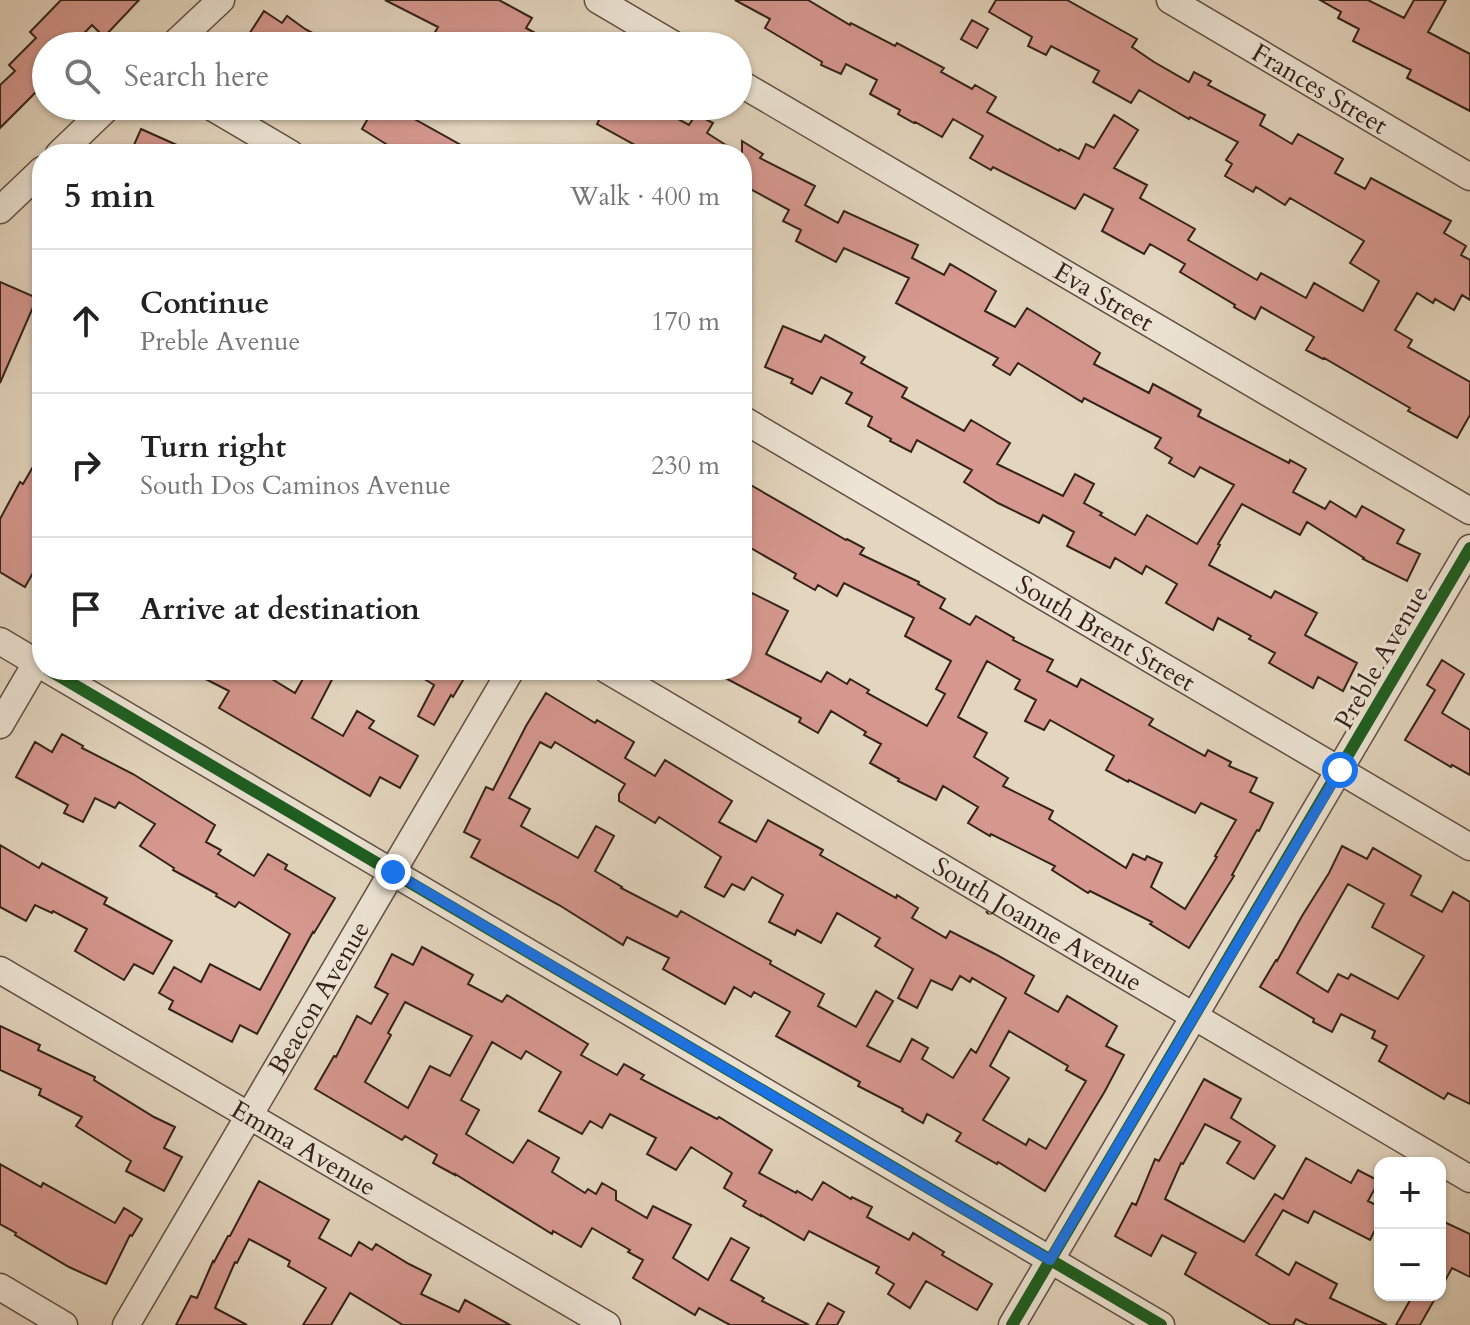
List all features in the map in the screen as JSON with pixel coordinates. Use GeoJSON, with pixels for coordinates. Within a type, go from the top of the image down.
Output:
{"type":"FeatureCollection","features":[{"type":"Feature","properties":{"kind":"street"},"geometry":{"type":"LineString","coordinates":[[187,32],[221,0]]}},
{"type":"Feature","properties":{"kind":"street"},"geometry":{"type":"LineString","coordinates":[[598,0],[652,32]]}},
{"type":"Feature","properties":{"kind":"street","name":"Frances Street"},"geometry":{"type":"LineString","coordinates":[[1170,0],[1470,177]]}},
{"type":"Feature","properties":{"kind":"street","name":"Eva Street"},"geometry":{"type":"LineString","coordinates":[[752,90],[1470,511]]}},
{"type":"Feature","properties":{"kind":"street"},"geometry":{"type":"LineString","coordinates":[[69,144],[94,120]]}},
{"type":"Feature","properties":{"kind":"street"},"geometry":{"type":"LineString","coordinates":[[234,120],[274,144]]}},
{"type":"Feature","properties":{"kind":"street"},"geometry":{"type":"LineString","coordinates":[[0,210],[32,180]]}},
{"type":"Feature","properties":{"kind":"street","name":"South Brent Street"},"geometry":{"type":"LineString","coordinates":[[752,425],[1470,847]]}},
{"type":"Feature","properties":{"kind":"street","name":"Preble Avenue"},"geometry":{"type":"LineString","coordinates":[[1012,1325],[1470,548]]}},
{"type":"Feature","properties":{"kind":"street"},"geometry":{"type":"LineString","coordinates":[[0,641],[32,658]]}},
{"type":"Feature","properties":{"kind":"street"},"geometry":{"type":"LineString","coordinates":[[0,725],[32,678]]}},
{"type":"Feature","properties":{"kind":"street"},"geometry":{"type":"LineString","coordinates":[[71,680],[1161,1325]]}},
{"type":"Feature","properties":{"kind":"street","name":"Beacon Avenue"},"geometry":{"type":"LineString","coordinates":[[126,1325],[505,680]]}},
{"type":"Feature","properties":{"kind":"street","name":"South Joanne Avenue"},"geometry":{"type":"LineString","coordinates":[[624,680],[1470,1179]]}},
{"type":"Feature","properties":{"kind":"street","name":"Emma Avenue"},"geometry":{"type":"LineString","coordinates":[[0,970],[607,1325]]}},
{"type":"Feature","properties":{"kind":"street"},"geometry":{"type":"LineString","coordinates":[[0,1287],[64,1325]]}},
{"type":"Feature","properties":{"kind":"building"},"geometry":{"type":"Polygon","coordinates":[[[61,0],[139,0],[109,32],[99,32],[92,25],[85,32],[30,32],[61,0]]]}},
{"type":"Feature","properties":{"kind":"building"},"geometry":{"type":"Polygon","coordinates":[[[385,0],[499,0],[532,18],[526,28],[533,32],[435,32],[438,27],[385,0]]]}},
{"type":"Feature","properties":{"kind":"building"},"geometry":{"type":"Polygon","coordinates":[[[735,0],[808,0],[850,25],[895,46],[897,43],[944,68],[941,72],[972,89],[975,85],[996,97],[987,112],[1079,159],[1086,144],[1094,148],[1114,115],[1138,130],[1114,168],[1147,185],[1140,198],[1195,229],[1188,240],[1257,280],[1261,273],[1306,298],[1314,283],[1363,311],[1379,281],[1350,263],[1364,241],[1290,198],[1285,205],[1256,187],[1253,192],[1225,176],[1232,164],[1226,160],[1238,142],[1189,119],[1139,90],[1131,103],[1093,82],[1099,71],[1051,46],[1046,55],[1028,46],[1032,37],[989,12],[996,0],[1067,0],[1137,39],[1132,47],[1154,62],[1189,82],[1194,72],[1211,81],[1208,85],[1265,115],[1260,125],[1292,144],[1298,134],[1343,159],[1335,173],[1365,189],[1371,178],[1451,221],[1444,233],[1466,246],[1461,255],[1470,260],[1470,300],[1462,295],[1454,310],[1435,299],[1433,303],[1417,293],[1395,330],[1412,340],[1408,347],[1470,382],[1470,415],[1457,438],[1306,350],[1314,337],[1261,307],[1255,319],[1180,272],[1185,264],[1150,244],[1144,254],[1102,231],[1113,209],[1084,194],[1075,209],[993,167],[991,170],[970,158],[983,136],[953,119],[942,137],[914,123],[898,114],[900,110],[870,94],[877,80],[846,64],[841,74],[821,65],[822,62],[765,28],[770,19],[735,0]]]}},
{"type":"Feature","properties":{"kind":"building"},"geometry":{"type":"Polygon","coordinates":[[[1320,0],[1368,0],[1404,18],[1414,0],[1446,0],[1428,32],[1470,54],[1470,111],[1407,78],[1411,70],[1353,41],[1359,29],[1338,18],[1341,12],[1320,0]]]}},
{"type":"Feature","properties":{"kind":"building"},"geometry":{"type":"Polygon","coordinates":[[[264,11],[282,23],[287,16],[311,32],[250,32],[264,11]]]}},
{"type":"Feature","properties":{"kind":"building"},"geometry":{"type":"Polygon","coordinates":[[[972,20],[988,29],[977,48],[961,39],[972,20]]]}},
{"type":"Feature","properties":{"kind":"building"},"geometry":{"type":"Polygon","coordinates":[[[32,42],[32,96],[0,128],[0,85],[15,71],[9,65],[32,42]]]}},
{"type":"Feature","properties":{"kind":"building"},"geometry":{"type":"Polygon","coordinates":[[[367,120],[416,120],[459,144],[386,144],[362,129],[367,120]]]}},
{"type":"Feature","properties":{"kind":"building"},"geometry":{"type":"Polygon","coordinates":[[[599,120],[680,120],[689,125],[692,120],[707,120],[713,123],[707,133],[724,144],[633,144],[597,124],[599,120]]]}},
{"type":"Feature","properties":{"kind":"building"},"geometry":{"type":"Polygon","coordinates":[[[141,129],[175,144],[134,144],[141,129]]]}},
{"type":"Feature","properties":{"kind":"building"},"geometry":{"type":"Polygon","coordinates":[[[752,147],[763,154],[760,158],[815,186],[805,205],[838,223],[844,211],[918,245],[912,258],[944,275],[950,264],[996,291],[985,311],[1015,327],[1027,308],[1100,353],[1094,364],[1149,393],[1153,384],[1201,410],[1198,416],[1306,469],[1293,492],[1325,509],[1330,501],[1356,517],[1362,506],[1404,530],[1397,543],[1420,554],[1407,581],[1363,559],[1307,522],[1300,535],[1242,504],[1209,565],[1271,598],[1275,591],[1317,613],[1305,635],[1357,663],[1343,691],[1318,677],[1313,688],[1269,663],[1275,653],[1249,639],[1251,636],[1218,618],[1213,630],[1166,603],[1177,584],[1146,566],[1142,574],[1115,558],[1110,568],[1067,546],[1074,532],[1043,515],[1039,523],[964,482],[972,470],[917,440],[911,452],[890,441],[868,426],[872,417],[846,403],[852,393],[821,377],[812,394],[791,383],[793,379],[765,367],[783,326],[821,342],[825,335],[865,357],[861,363],[907,388],[902,397],[964,431],[971,420],[1010,443],[997,464],[1063,496],[1075,474],[1094,484],[1084,503],[1135,535],[1147,515],[1197,544],[1234,485],[1200,467],[1194,477],[1169,463],[1172,458],[1155,448],[1161,438],[1084,398],[1082,402],[1018,363],[1010,375],[993,365],[998,358],[896,303],[909,278],[844,248],[836,262],[796,241],[801,230],[783,221],[789,210],[752,190],[752,147]]]}},
{"type":"Feature","properties":{"kind":"building"},"geometry":{"type":"Polygon","coordinates":[[[0,282],[32,296],[32,309],[0,383],[0,282]]]}},
{"type":"Feature","properties":{"kind":"building"},"geometry":{"type":"Polygon","coordinates":[[[32,468],[32,575],[25,587],[0,572],[0,519],[20,482],[23,484],[32,468]]]}},
{"type":"Feature","properties":{"kind":"building"},"geometry":{"type":"Polygon","coordinates":[[[752,486],[864,548],[860,554],[919,582],[945,599],[940,608],[970,625],[976,616],[1013,640],[1053,660],[1047,671],[1077,687],[1081,679],[1153,719],[1149,725],[1205,756],[1208,750],[1231,762],[1229,766],[1257,778],[1250,792],[1273,803],[1234,876],[1189,948],[1150,924],[1152,922],[1090,891],[1088,893],[1052,870],[1055,866],[968,823],[978,807],[943,786],[936,800],[870,763],[881,744],[831,711],[818,733],[799,722],[801,718],[729,680],[752,680],[752,593],[788,611],[766,654],[821,682],[827,672],[847,684],[850,679],[869,690],[867,693],[927,726],[945,694],[936,689],[951,661],[905,636],[914,618],[844,583],[837,596],[818,585],[815,590],[794,578],[796,574],[752,549],[752,486]],[[987,661],[958,717],[987,733],[974,757],[1008,778],[1003,786],[1053,811],[1049,819],[1126,868],[1133,854],[1162,863],[1151,887],[1185,909],[1236,820],[1201,803],[1195,813],[1106,770],[1114,756],[1050,720],[1044,730],[1025,721],[1036,700],[1015,689],[1020,680],[987,661]]]}},
{"type":"Feature","properties":{"kind":"building"},"geometry":{"type":"Polygon","coordinates":[[[1442,660],[1464,674],[1442,713],[1470,730],[1470,775],[1405,740],[1435,690],[1427,685],[1442,660]]]}},
{"type":"Feature","properties":{"kind":"building"},"geometry":{"type":"Polygon","coordinates":[[[208,680],[274,680],[295,693],[302,680],[332,680],[312,718],[343,736],[357,711],[374,721],[369,728],[418,756],[400,788],[380,777],[370,796],[219,708],[229,691],[208,680]]]}},
{"type":"Feature","properties":{"kind":"building"},"geometry":{"type":"Polygon","coordinates":[[[426,680],[463,680],[434,725],[418,716],[434,685],[426,680]]]}},
{"type":"Feature","properties":{"kind":"building"},"geometry":{"type":"Polygon","coordinates":[[[546,693],[634,742],[625,758],[655,776],[665,760],[732,801],[719,822],[756,842],[768,820],[823,850],[820,855],[918,908],[912,918],[946,938],[950,931],[1034,976],[1025,993],[1058,1012],[1067,996],[1117,1026],[1106,1046],[1124,1055],[1045,1191],[956,1141],[961,1133],[927,1114],[923,1123],[858,1086],[860,1082],[776,1036],[790,1012],[754,992],[751,997],[734,987],[725,1004],[663,969],[669,958],[627,937],[623,945],[559,905],[471,857],[480,840],[464,832],[486,787],[493,790],[546,693]],[[540,742],[509,798],[530,809],[521,826],[578,858],[596,826],[614,836],[595,871],[677,917],[681,911],[771,961],[770,964],[824,994],[818,1006],[856,1027],[876,991],[893,1001],[867,1046],[900,1062],[912,1039],[928,1048],[922,1059],[953,1078],[971,1049],[976,1053],[1006,998],[972,978],[970,982],[960,976],[952,990],[931,980],[917,1008],[898,998],[913,969],[875,946],[880,938],[837,913],[821,943],[797,930],[795,935],[769,922],[783,895],[752,877],[744,890],[732,884],[724,897],[705,887],[721,857],[659,817],[655,823],[619,801],[625,784],[555,742],[551,748],[540,742]],[[1009,1031],[990,1066],[1009,1078],[983,1120],[1026,1145],[1029,1139],[1046,1149],[1086,1081],[1066,1070],[1068,1066],[1009,1031]]]}},
{"type":"Feature","properties":{"kind":"building"},"geometry":{"type":"Polygon","coordinates":[[[62,734],[215,825],[206,842],[221,850],[218,854],[254,876],[268,854],[287,865],[285,869],[335,898],[257,1034],[240,1025],[232,1042],[169,1009],[173,1001],[159,993],[174,967],[201,982],[210,964],[260,990],[290,934],[239,902],[235,907],[216,896],[140,846],[155,824],[119,802],[115,808],[95,798],[83,822],[64,813],[68,805],[16,777],[35,742],[52,752],[62,734]]]}},
{"type":"Feature","properties":{"kind":"building"},"geometry":{"type":"Polygon","coordinates":[[[0,845],[39,868],[42,863],[107,898],[104,904],[172,941],[153,974],[134,964],[124,980],[75,951],[87,929],[53,911],[35,905],[26,921],[0,907],[0,845]]]}},
{"type":"Feature","properties":{"kind":"building"},"geometry":{"type":"Polygon","coordinates":[[[1342,846],[1367,859],[1373,848],[1421,876],[1411,895],[1442,912],[1453,892],[1470,902],[1470,1104],[1448,1093],[1444,1099],[1379,1061],[1387,1046],[1372,1038],[1375,1031],[1341,1014],[1332,1032],[1260,987],[1342,846]],[[1348,884],[1297,973],[1328,992],[1338,974],[1348,979],[1351,974],[1398,999],[1424,956],[1372,927],[1384,904],[1348,884]]]}},
{"type":"Feature","properties":{"kind":"building"},"geometry":{"type":"Polygon","coordinates":[[[422,947],[473,975],[468,984],[502,1002],[507,995],[588,1044],[581,1055],[617,1075],[624,1064],[644,1075],[641,1079],[717,1119],[719,1117],[772,1150],[759,1173],[796,1193],[812,1200],[823,1182],[851,1199],[872,1207],[867,1217],[909,1240],[913,1233],[944,1252],[942,1255],[992,1284],[977,1310],[926,1281],[910,1308],[888,1294],[894,1284],[876,1273],[879,1267],[809,1231],[804,1240],[743,1206],[746,1201],[724,1188],[732,1173],[691,1147],[676,1170],[647,1154],[656,1138],[610,1114],[602,1128],[590,1121],[582,1134],[539,1111],[561,1072],[526,1051],[521,1059],[492,1042],[461,1100],[479,1110],[466,1134],[513,1163],[528,1140],[559,1158],[552,1172],[585,1193],[588,1189],[596,1194],[602,1183],[616,1191],[616,1200],[647,1218],[653,1206],[691,1225],[673,1258],[708,1280],[731,1238],[749,1248],[731,1280],[764,1298],[762,1301],[809,1325],[730,1325],[699,1308],[695,1315],[633,1278],[643,1260],[628,1252],[630,1250],[592,1228],[581,1247],[553,1231],[552,1234],[433,1163],[437,1155],[405,1136],[402,1140],[315,1089],[357,1016],[371,1024],[388,994],[375,987],[392,954],[413,965],[422,947]],[[405,1002],[365,1082],[408,1108],[430,1066],[450,1076],[472,1036],[405,1002]]]}},
{"type":"Feature","properties":{"kind":"building"},"geometry":{"type":"Polygon","coordinates":[[[0,1026],[40,1045],[38,1050],[95,1077],[94,1080],[175,1127],[164,1148],[182,1157],[164,1191],[126,1171],[131,1161],[76,1126],[82,1117],[39,1095],[41,1089],[0,1070],[0,1026]]]}},
{"type":"Feature","properties":{"kind":"building"},"geometry":{"type":"Polygon","coordinates":[[[1204,1079],[1241,1099],[1231,1118],[1275,1146],[1254,1179],[1227,1163],[1240,1142],[1205,1124],[1181,1163],[1165,1199],[1244,1242],[1275,1194],[1283,1199],[1306,1158],[1351,1183],[1358,1170],[1374,1178],[1374,1190],[1368,1201],[1374,1204],[1374,1232],[1370,1240],[1314,1211],[1308,1223],[1283,1210],[1256,1255],[1289,1275],[1296,1262],[1337,1284],[1330,1298],[1387,1325],[1308,1325],[1296,1319],[1293,1325],[1271,1325],[1185,1274],[1196,1253],[1162,1235],[1151,1256],[1115,1236],[1132,1203],[1136,1205],[1155,1159],[1159,1161],[1204,1079]]]}},
{"type":"Feature","properties":{"kind":"building"},"geometry":{"type":"Polygon","coordinates":[[[0,1164],[41,1187],[43,1183],[115,1223],[124,1208],[142,1219],[130,1235],[106,1284],[69,1267],[0,1224],[0,1164]]]}},
{"type":"Feature","properties":{"kind":"building"},"geometry":{"type":"Polygon","coordinates":[[[259,1181],[329,1220],[319,1238],[351,1256],[359,1242],[372,1250],[376,1244],[431,1275],[421,1294],[459,1312],[465,1300],[510,1325],[403,1325],[350,1293],[331,1325],[303,1325],[326,1288],[288,1266],[290,1261],[249,1239],[215,1308],[247,1325],[176,1325],[191,1296],[197,1298],[213,1261],[259,1181]]]}},
{"type":"Feature","properties":{"kind":"building"},"geometry":{"type":"Polygon","coordinates":[[[1446,1223],[1470,1234],[1470,1277],[1452,1268],[1446,1279],[1446,1223]]]}},
{"type":"Feature","properties":{"kind":"building"},"geometry":{"type":"Polygon","coordinates":[[[1410,1301],[1434,1301],[1420,1325],[1396,1325],[1410,1301]]]}},
{"type":"Feature","properties":{"kind":"building"},"geometry":{"type":"Polygon","coordinates":[[[828,1303],[844,1312],[837,1325],[816,1325],[828,1303]]]}},
{"type":"Feature","properties":{"kind":"cycle path"},"geometry":{"type":"LineString","coordinates":[[1012,1325],[1470,548]]}},
{"type":"Feature","properties":{"kind":"cycle path"},"geometry":{"type":"LineString","coordinates":[[66,680],[1161,1325]]}},
{"type":"Feature","properties":{"kind":"route"},"geometry":{"type":"LineString","coordinates":[[393,872],[1050,1260],[1340,770]]}}]}
